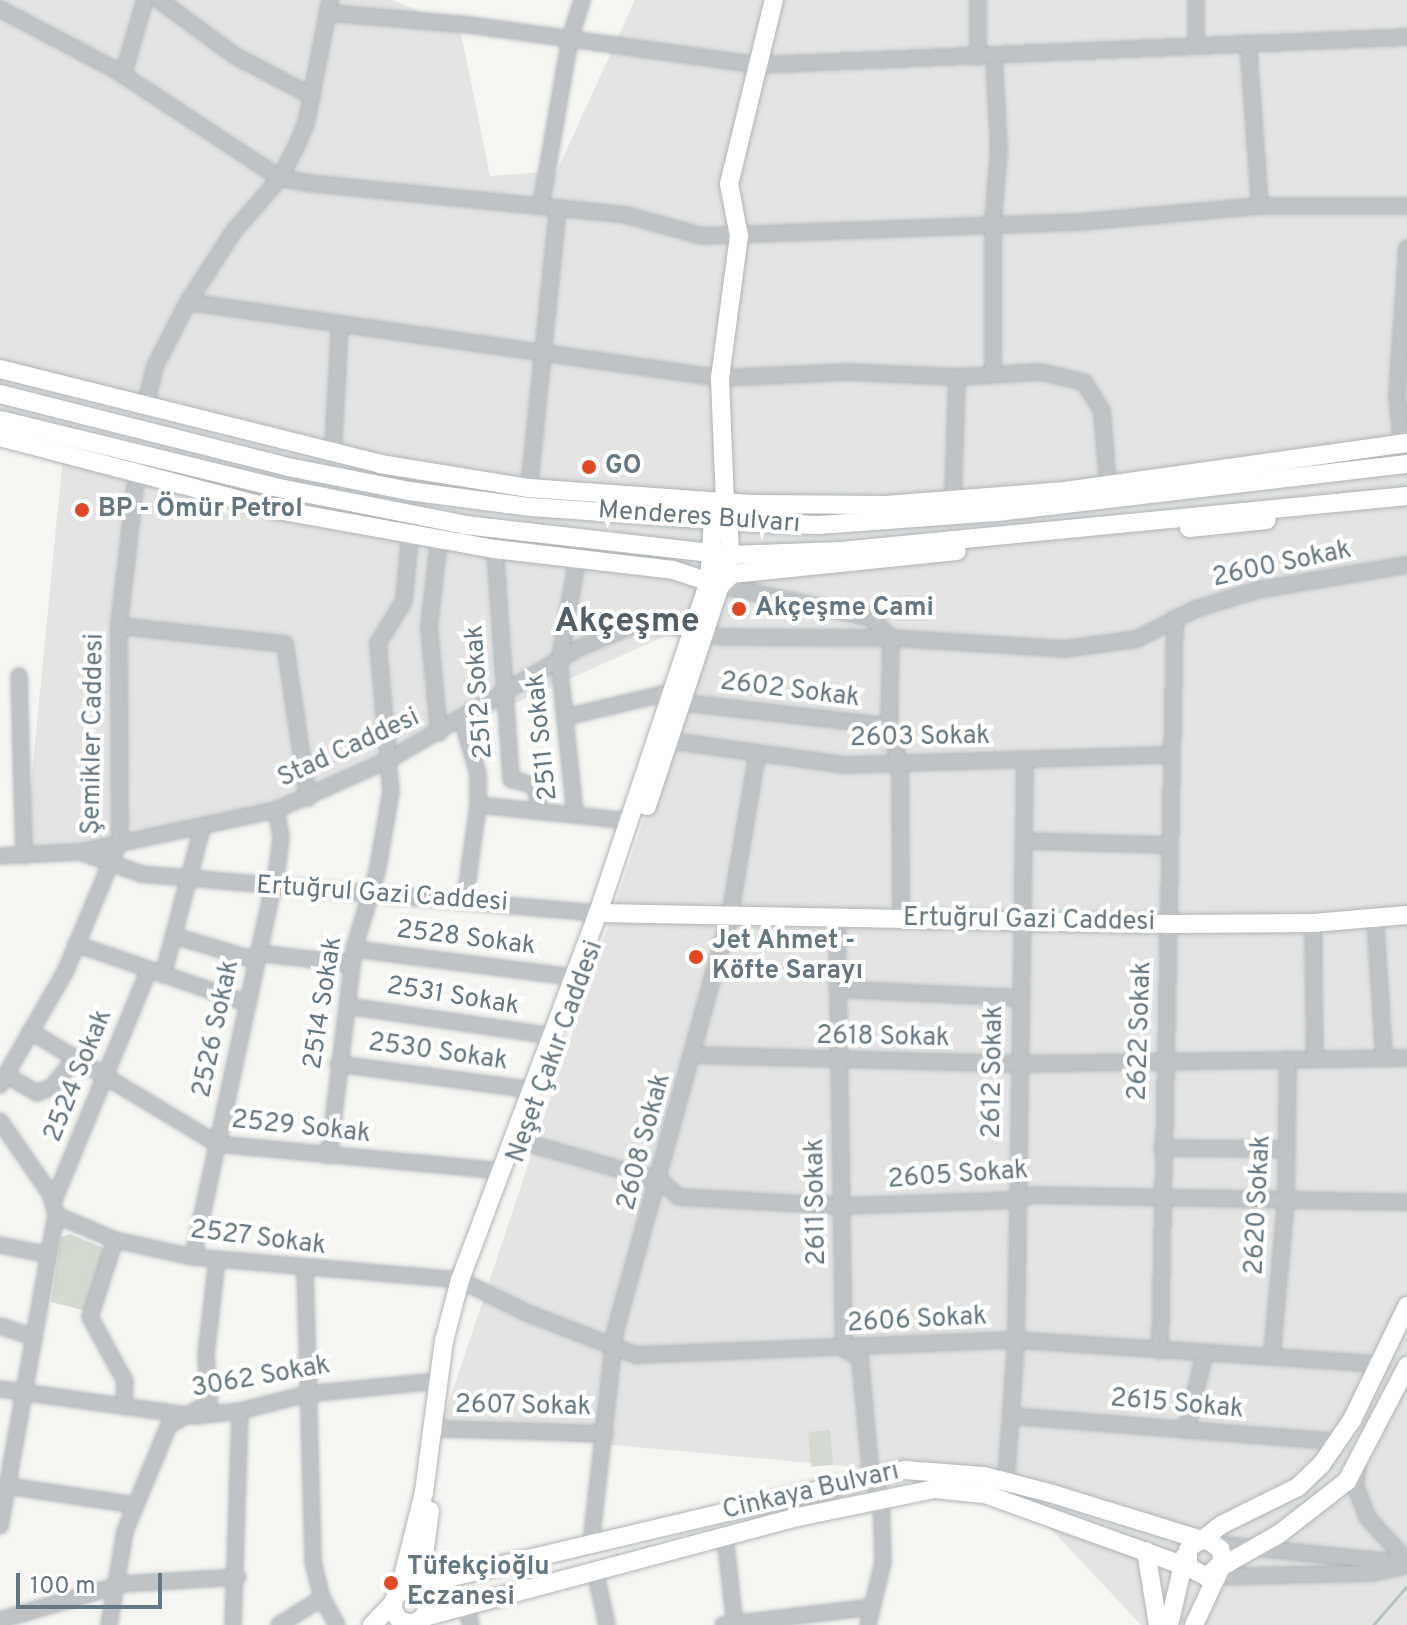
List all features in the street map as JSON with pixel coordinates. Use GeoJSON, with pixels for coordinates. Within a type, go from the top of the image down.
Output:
{"type":"FeatureCollection","features":[{"type":"Feature","properties":{"kind":"main road"},"geometry":{"type":"LineString","coordinates":[[732,521],[725,503],[720,378],[739,236],[729,184],[774,0]]}},
{"type":"Feature","properties":{"kind":"main road"},"geometry":{"type":"LineString","coordinates":[[0,369],[145,408],[333,452],[529,488],[725,503],[802,507],[953,500],[1108,486],[1404,444]]}},
{"type":"Feature","properties":{"kind":"main road","name":"Menderes Bulvarı"},"geometry":{"type":"LineString","coordinates":[[0,394],[288,467],[409,491],[732,521],[819,525],[911,519],[1407,464]]}},
{"type":"Feature","properties":{"kind":"main road","name":"Menderes Bulvarı"},"geometry":{"type":"LineString","coordinates":[[0,420],[465,525],[730,555],[841,551],[1407,496]]}},
{"type":"Feature","properties":{"kind":"main road"},"geometry":{"type":"LineString","coordinates":[[0,437],[278,510],[439,541],[577,561],[673,570],[714,585],[732,574],[1407,506]]}},
{"type":"Feature","properties":{"kind":"main road"},"geometry":{"type":"LineString","coordinates":[[713,520],[725,503]]}},
{"type":"Feature","properties":{"kind":"main road","name":"Neşet Çakır Caddesi"},"geometry":{"type":"LineString","coordinates":[[713,520],[709,553],[714,585]]}},
{"type":"Feature","properties":{"kind":"main road","name":"Neşet Çakır Caddesi"},"geometry":{"type":"LineString","coordinates":[[417,1622],[427,1604],[419,1592],[449,1355],[464,1282],[524,1142],[602,913],[629,821],[680,697],[714,585],[730,555],[732,521]]}},
{"type":"Feature","properties":{"kind":"main road","name":"Neşet Çakır Caddesi"},"geometry":{"type":"LineString","coordinates":[[396,1598],[424,1492],[437,1381],[464,1282],[572,977],[602,913],[672,741],[680,697]]}},
{"type":"Feature","properties":{"kind":"main road","name":"Ertuğrul Gazi Caddesi"},"geometry":{"type":"LineString","coordinates":[[602,913],[1170,924],[1313,923],[1407,915]]}},
{"type":"Feature","properties":{"kind":"main road"},"geometry":{"type":"LineString","coordinates":[[1169,1625],[1195,1553],[1221,1525],[1298,1487],[1339,1442],[1382,1364],[1407,1306]]}},
{"type":"Feature","properties":{"kind":"main road"},"geometry":{"type":"LineString","coordinates":[[1214,1574],[1245,1549],[1279,1534],[1324,1503],[1358,1466],[1407,1366]]}},
{"type":"Feature","properties":{"kind":"main road","name":"Cinkaya Bulvarı"},"geometry":{"type":"LineString","coordinates":[[419,1592],[452,1577],[871,1477],[941,1469],[1006,1481],[1195,1553]]}},
{"type":"Feature","properties":{"kind":"main road","name":"Cinkaya Bulvarı"},"geometry":{"type":"LineString","coordinates":[[417,1622],[465,1603],[725,1536],[881,1497],[934,1489],[985,1494],[1146,1551],[1195,1553]]}},
{"type":"Feature","properties":{"kind":"main road"},"geometry":{"type":"LineString","coordinates":[[1146,1551],[1158,1625]]}},
{"type":"Feature","properties":{"kind":"main road"},"geometry":{"type":"LineString","coordinates":[[1194,1625],[1223,1555],[1195,1553]]}},
{"type":"Feature","properties":{"kind":"main road"},"geometry":{"type":"LineString","coordinates":[[1195,1553],[1214,1574]]}},
{"type":"Feature","properties":{"kind":"main road"},"geometry":{"type":"LineString","coordinates":[[372,1625],[396,1598],[419,1592]]}},
{"type":"Feature","properties":{"kind":"main road"},"geometry":{"type":"LineString","coordinates":[[396,1598],[398,1619],[417,1622]]}},
{"type":"Feature","properties":{"kind":"street"},"geometry":{"type":"LineString","coordinates":[[123,75],[145,0]]}},
{"type":"Feature","properties":{"kind":"street"},"geometry":{"type":"LineString","coordinates":[[159,0],[237,57],[312,96]]}},
{"type":"Feature","properties":{"kind":"street"},"geometry":{"type":"LineString","coordinates":[[541,205],[570,38],[582,0]]}},
{"type":"Feature","properties":{"kind":"street"},"geometry":{"type":"LineString","coordinates":[[978,0],[978,57]]}},
{"type":"Feature","properties":{"kind":"street"},"geometry":{"type":"LineString","coordinates":[[1196,0],[1196,45]]}},
{"type":"Feature","properties":{"kind":"street"},"geometry":{"type":"LineString","coordinates":[[145,408],[155,366],[188,302],[234,231],[280,178],[306,124],[329,6],[759,65],[1407,37]]}},
{"type":"Feature","properties":{"kind":"street"},"geometry":{"type":"LineString","coordinates":[[0,9],[123,75],[280,178],[626,215],[702,236],[993,222],[1081,222],[1260,206],[1407,206]]}},
{"type":"Feature","properties":{"kind":"street"},"geometry":{"type":"LineString","coordinates":[[1248,43],[1260,206]]}},
{"type":"Feature","properties":{"kind":"street"},"geometry":{"type":"LineString","coordinates":[[993,373],[993,222],[999,149],[994,57]]}},
{"type":"Feature","properties":{"kind":"street"},"geometry":{"type":"LineString","coordinates":[[529,488],[558,207]]}},
{"type":"Feature","properties":{"kind":"street"},"geometry":{"type":"LineString","coordinates":[[1404,444],[1403,330],[1407,248]]}},
{"type":"Feature","properties":{"kind":"street"},"geometry":{"type":"LineString","coordinates":[[188,302],[545,356],[720,378],[847,372],[957,377],[993,373],[1054,374],[1084,382],[1102,411],[1108,486]]}},
{"type":"Feature","properties":{"kind":"street"},"geometry":{"type":"LineString","coordinates":[[333,452],[340,324]]}},
{"type":"Feature","properties":{"kind":"street"},"geometry":{"type":"LineString","coordinates":[[953,500],[957,377]]}},
{"type":"Feature","properties":{"kind":"street","name":"Şemikler Caddesi"},"geometry":{"type":"LineString","coordinates":[[3,1080],[76,944],[120,840],[119,626],[139,453]]}},
{"type":"Feature","properties":{"kind":"street","name":"2514 Sokak"},"geometry":{"type":"LineString","coordinates":[[329,1156],[353,956],[367,896],[377,872],[391,792],[376,667],[378,643],[404,601],[410,535]]}},
{"type":"Feature","properties":{"kind":"street"},"geometry":{"type":"LineString","coordinates":[[439,541],[429,627],[439,733]]}},
{"type":"Feature","properties":{"kind":"street","name":"2512 Sokak"},"geometry":{"type":"LineString","coordinates":[[495,549],[511,779],[536,786],[538,810]]}},
{"type":"Feature","properties":{"kind":"street","name":"2511 Sokak"},"geometry":{"type":"LineString","coordinates":[[575,814],[559,663],[577,561]]}},
{"type":"Feature","properties":{"kind":"street","name":"2600 Sokak"},"geometry":{"type":"LineString","coordinates":[[701,631],[891,638],[1064,649],[1137,639],[1175,618],[1257,590],[1407,565]]}},
{"type":"Feature","properties":{"kind":"street"},"geometry":{"type":"LineString","coordinates":[[714,585],[871,618],[891,638],[889,726],[900,765],[901,918]]}},
{"type":"Feature","properties":{"kind":"street","name":"2622 Sokak"},"geometry":{"type":"LineString","coordinates":[[1160,1351],[1163,1060],[1170,924],[1175,618]]}},
{"type":"Feature","properties":{"kind":"street"},"geometry":{"type":"LineString","coordinates":[[119,626],[280,640],[289,651],[308,798]]}},
{"type":"Feature","properties":{"kind":"street","name":"Stad Caddesi"},"geometry":{"type":"LineString","coordinates":[[0,856],[80,852],[120,840],[276,810],[389,760],[559,663],[629,627],[701,631]]}},
{"type":"Feature","properties":{"kind":"street"},"geometry":{"type":"LineString","coordinates":[[19,676],[24,856]]}},
{"type":"Feature","properties":{"kind":"street","name":"2602 Sokak"},"geometry":{"type":"LineString","coordinates":[[566,717],[680,697],[889,726]]}},
{"type":"Feature","properties":{"kind":"street"},"geometry":{"type":"LineString","coordinates":[[462,719],[478,774],[478,805],[465,900]]}},
{"type":"Feature","properties":{"kind":"street","name":"2603 Sokak"},"geometry":{"type":"LineString","coordinates":[[672,741],[844,765],[1171,755]]}},
{"type":"Feature","properties":{"kind":"street","name":"2608 Sokak"},"geometry":{"type":"LineString","coordinates":[[591,1543],[617,1348],[615,1332],[661,1181],[730,915],[757,755]]}},
{"type":"Feature","properties":{"kind":"street","name":"2612 Sokak"},"geometry":{"type":"LineString","coordinates":[[1006,1481],[1016,1340],[1025,760]]}},
{"type":"Feature","properties":{"kind":"street"},"geometry":{"type":"LineString","coordinates":[[478,805],[629,821]]}},
{"type":"Feature","properties":{"kind":"street","name":"2526 Sokak"},"geometry":{"type":"LineString","coordinates":[[193,1257],[272,888],[281,837],[276,810]]}},
{"type":"Feature","properties":{"kind":"street","name":"2524 Sokak"},"geometry":{"type":"LineString","coordinates":[[55,1207],[103,1073],[175,936],[203,825]]}},
{"type":"Feature","properties":{"kind":"street"},"geometry":{"type":"LineString","coordinates":[[1024,841],[1170,845]]}},
{"type":"Feature","properties":{"kind":"street","name":"Ertuğrul Gazi Caddesi"},"geometry":{"type":"LineString","coordinates":[[80,852],[107,865],[190,879],[602,913]]}},
{"type":"Feature","properties":{"kind":"street","name":"2611 Sokak"},"geometry":{"type":"LineString","coordinates":[[837,917],[844,1349],[860,1358],[871,1477]]}},
{"type":"Feature","properties":{"kind":"street"},"geometry":{"type":"LineString","coordinates":[[1375,917],[1384,1058]]}},
{"type":"Feature","properties":{"kind":"street"},"geometry":{"type":"LineString","coordinates":[[1313,923],[1315,1058]]}},
{"type":"Feature","properties":{"kind":"street","name":"2528 Sokak"},"geometry":{"type":"LineString","coordinates":[[175,936],[256,957],[353,956],[572,977]]}},
{"type":"Feature","properties":{"kind":"street"},"geometry":{"type":"LineString","coordinates":[[76,944],[246,1003]]}},
{"type":"Feature","properties":{"kind":"street"},"geometry":{"type":"LineString","coordinates":[[837,989],[1020,998]]}},
{"type":"Feature","properties":{"kind":"street","name":"2531 Sokak"},"geometry":{"type":"LineString","coordinates":[[347,1006],[552,1036]]}},
{"type":"Feature","properties":{"kind":"street","name":"2529 Sokak"},"geometry":{"type":"LineString","coordinates":[[30,1031],[217,1144],[501,1171]]}},
{"type":"Feature","properties":{"kind":"street","name":"2618 Sokak"},"geometry":{"type":"LineString","coordinates":[[693,1055],[837,1062],[1018,1064],[1407,1058]]}},
{"type":"Feature","properties":{"kind":"street"},"geometry":{"type":"LineString","coordinates":[[3,1080],[37,1093],[52,1087],[76,1057]]}},
{"type":"Feature","properties":{"kind":"street","name":"2620 Sokak"},"geometry":{"type":"LineString","coordinates":[[1272,1354],[1286,1199],[1288,1059]]}},
{"type":"Feature","properties":{"kind":"street","name":"2530 Sokak"},"geometry":{"type":"LineString","coordinates":[[338,1064],[533,1090]]}},
{"type":"Feature","properties":{"kind":"street"},"geometry":{"type":"LineString","coordinates":[[0,1121],[55,1207],[0,1526]]}},
{"type":"Feature","properties":{"kind":"street","name":"2605 Sokak"},"geometry":{"type":"LineString","coordinates":[[524,1142],[661,1181],[679,1197],[842,1206],[1016,1200],[1032,1195],[1407,1202]]}},
{"type":"Feature","properties":{"kind":"street"},"geometry":{"type":"LineString","coordinates":[[1162,1148],[1287,1149]]}},
{"type":"Feature","properties":{"kind":"street","name":"2527 Sokak"},"geometry":{"type":"LineString","coordinates":[[55,1207],[115,1240],[193,1257],[305,1270],[464,1282]]}},
{"type":"Feature","properties":{"kind":"street"},"geometry":{"type":"LineString","coordinates":[[115,1240],[90,1317],[125,1381],[124,1407]]}},
{"type":"Feature","properties":{"kind":"street"},"geometry":{"type":"LineString","coordinates":[[0,1245],[49,1255]]}},
{"type":"Feature","properties":{"kind":"street"},"geometry":{"type":"LineString","coordinates":[[109,1625],[111,1591],[135,1505],[169,1425],[209,1403],[206,1355],[217,1260]]}},
{"type":"Feature","properties":{"kind":"street"},"geometry":{"type":"LineString","coordinates":[[305,1270],[307,1394],[312,1406],[313,1562],[322,1598],[337,1625]]}},
{"type":"Feature","properties":{"kind":"street","name":"2606 Sokak"},"geometry":{"type":"LineString","coordinates":[[464,1282],[636,1355],[1016,1340],[1160,1351],[1272,1354],[1382,1364]]}},
{"type":"Feature","properties":{"kind":"street"},"geometry":{"type":"LineString","coordinates":[[0,1326],[33,1337]]}},
{"type":"Feature","properties":{"kind":"street"},"geometry":{"type":"LineString","coordinates":[[1186,1430],[1205,1352]]}},
{"type":"Feature","properties":{"kind":"street","name":"3062 Sokak"},"geometry":{"type":"LineString","coordinates":[[0,1389],[26,1389],[187,1416],[240,1411],[307,1394],[437,1381]]}},
{"type":"Feature","properties":{"kind":"street"},"geometry":{"type":"LineString","coordinates":[[233,1625],[238,1577],[240,1411]]}},
{"type":"Feature","properties":{"kind":"street","name":"2615 Sokak"},"geometry":{"type":"LineString","coordinates":[[1012,1416],[1339,1442]]}},
{"type":"Feature","properties":{"kind":"street","name":"2607 Sokak"},"geometry":{"type":"LineString","coordinates":[[440,1429],[605,1434]]}},
{"type":"Feature","properties":{"kind":"street"},"geometry":{"type":"LineString","coordinates":[[1358,1466],[1359,1501],[1386,1542],[1407,1563]]}},
{"type":"Feature","properties":{"kind":"street"},"geometry":{"type":"LineString","coordinates":[[868,1625],[883,1562],[881,1497],[871,1477]]}},
{"type":"Feature","properties":{"kind":"street"},"geometry":{"type":"LineString","coordinates":[[8,1486],[135,1505]]}},
{"type":"Feature","properties":{"kind":"street"},"geometry":{"type":"LineString","coordinates":[[725,1536],[731,1624],[872,1607]]}},
{"type":"Feature","properties":{"kind":"street"},"geometry":{"type":"LineString","coordinates":[[1195,1553],[1245,1549],[1407,1563]]}},
{"type":"Feature","properties":{"kind":"street"},"geometry":{"type":"LineString","coordinates":[[1214,1574],[1373,1573],[1407,1563]]}},
{"type":"Feature","properties":{"kind":"street"},"geometry":{"type":"LineString","coordinates":[[595,1570],[607,1625]]}},
{"type":"Feature","properties":{"kind":"street"},"geometry":{"type":"LineString","coordinates":[[0,1620],[111,1591],[123,1584],[238,1577]]}},
{"type":"Feature","properties":{"kind":"street"},"geometry":{"type":"LineString","coordinates":[[279,1625],[322,1598]]}},
{"type":"Feature","properties":{"kind":"street"},"geometry":{"type":"LineString","coordinates":[[465,1603],[471,1625]]}},
{"type":"Feature","properties":{"kind":"shaded area"},"geometry":{"type":"Polygon","coordinates":[[[0,0],[392,0],[460,28],[490,176],[557,171],[635,0],[1407,0],[1407,1625],[1141,1625],[1006,1481],[440,1429],[712,615],[276,810],[24,856],[65,436],[0,420],[0,0]]]}},
{"type":"Feature","properties":{"kind":"shaded area"},"geometry":{"type":"Polygon","coordinates":[[[70,1234],[106,1249],[86,1311],[51,1302],[61,1237],[70,1234]]]}},
{"type":"Feature","properties":{"kind":"shaded area"},"geometry":{"type":"Polygon","coordinates":[[[830,1430],[833,1465],[811,1467],[808,1432],[830,1430]]]}},
{"type":"Feature","properties":{"kind":"waterway"},"geometry":{"type":"LineString","coordinates":[[1373,1625],[1406,1587]]}},
{"type":"Feature","properties":{"kind":"place","name":"GO"},"geometry":{"type":"Point","coordinates":[589,467]}},
{"type":"Feature","properties":{"kind":"place","name":"BP - Ömür Petrol"},"geometry":{"type":"Point","coordinates":[82,510]}},
{"type":"Feature","properties":{"kind":"place","name":"Akçeşme Cami"},"geometry":{"type":"Point","coordinates":[739,609]}},
{"type":"Feature","properties":{"kind":"place","name":"Jet Ahmet - Köfte Sarayı"},"geometry":{"type":"Point","coordinates":[696,957]}},
{"type":"Feature","properties":{"kind":"place","name":"Tüfekçioğlu Eczanesi"},"geometry":{"type":"Point","coordinates":[391,1583]}},
{"type":"Feature","properties":{"kind":"district","name":"Akçeşme"},"geometry":{"type":"Point","coordinates":[627,623]}}]}
